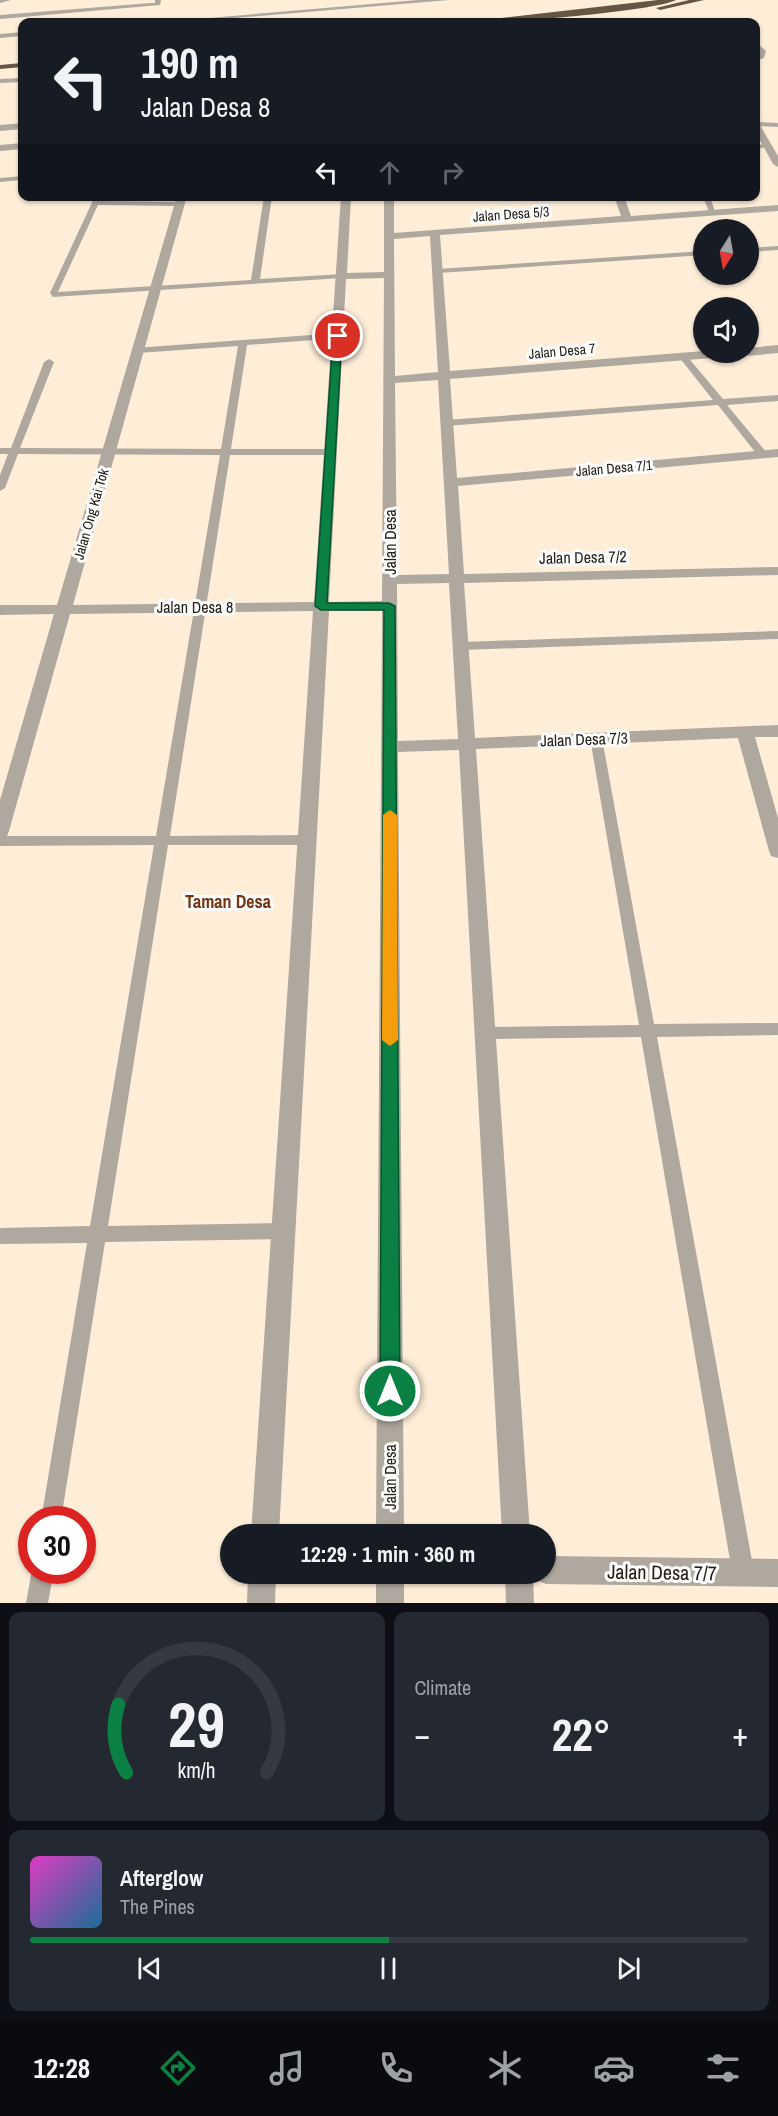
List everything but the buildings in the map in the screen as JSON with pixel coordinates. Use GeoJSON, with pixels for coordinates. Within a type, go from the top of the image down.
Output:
{"type":"FeatureCollection","features":[{"type":"Feature","properties":{"kind":"highway"},"geometry":{"type":"LineString","coordinates":[[515,18],[606,10],[672,0]]}},
{"type":"Feature","properties":{"kind":"highway"},"geometry":{"type":"LineString","coordinates":[[579,18],[652,9],[700,0]]}},
{"type":"Feature","properties":{"kind":"highway"},"geometry":{"type":"LineString","coordinates":[[0,60],[18,58]]}},
{"type":"Feature","properties":{"kind":"highway"},"geometry":{"type":"LineString","coordinates":[[0,67],[18,65]]}},
{"type":"Feature","properties":{"kind":"street"},"geometry":{"type":"LineString","coordinates":[[0,0],[7,0]]}},
{"type":"Feature","properties":{"kind":"street"},"geometry":{"type":"LineString","coordinates":[[217,18],[444,0]]}},
{"type":"Feature","properties":{"kind":"street"},"geometry":{"type":"LineString","coordinates":[[0,36],[18,34]]}},
{"type":"Feature","properties":{"kind":"street"},"geometry":{"type":"LineString","coordinates":[[1,82],[18,80]]}},
{"type":"Feature","properties":{"kind":"street"},"geometry":{"type":"LineString","coordinates":[[0,128],[18,126]]}},
{"type":"Feature","properties":{"kind":"street"},"geometry":{"type":"LineString","coordinates":[[760,132],[778,164]]}},
{"type":"Feature","properties":{"kind":"street"},"geometry":{"type":"LineString","coordinates":[[0,148],[18,146]]}},
{"type":"Feature","properties":{"kind":"street","name":"Jalan Ong Kai Tok"},"geometry":{"type":"LineString","coordinates":[[0,831],[6,792],[64,608],[181,201]]}},
{"type":"Feature","properties":{"kind":"street"},"geometry":{"type":"LineString","coordinates":[[266,1524],[346,201]]}},
{"type":"Feature","properties":{"kind":"street","name":"Jalan Desa"},"geometry":{"type":"LineString","coordinates":[[389,201],[390,1524]]}},
{"type":"Feature","properties":{"kind":"street"},"geometry":{"type":"LineString","coordinates":[[621,201],[627,219]]}},
{"type":"Feature","properties":{"kind":"street","name":"Jalan Desa 5/3"},"geometry":{"type":"LineString","coordinates":[[389,236],[778,208]]}},
{"type":"Feature","properties":{"kind":"street"},"geometry":{"type":"LineString","coordinates":[[435,233],[455,578],[469,743],[515,1524]]}},
{"type":"Feature","properties":{"kind":"street"},"geometry":{"type":"LineString","coordinates":[[342,276],[389,275]]}},
{"type":"Feature","properties":{"kind":"street"},"geometry":{"type":"LineString","coordinates":[[759,351],[778,349]]}},
{"type":"Feature","properties":{"kind":"street","name":"Jalan Desa 7"},"geometry":{"type":"LineString","coordinates":[[389,380],[693,356]]}},
{"type":"Feature","properties":{"kind":"street","name":"Jalan Desa 7/1"},"geometry":{"type":"LineString","coordinates":[[450,483],[778,453]]}},
{"type":"Feature","properties":{"kind":"street","name":"Jalan Desa 7/2"},"geometry":{"type":"LineString","coordinates":[[390,580],[778,571]]}},
{"type":"Feature","properties":{"kind":"street","name":"Jalan Desa 8"},"geometry":{"type":"LineString","coordinates":[[0,610],[389,606]]}},
{"type":"Feature","properties":{"kind":"street","name":"Jalan Desa 7/3"},"geometry":{"type":"LineString","coordinates":[[390,747],[778,731]]}},
{"type":"Feature","properties":{"kind":"street"},"geometry":{"type":"LineString","coordinates":[[745,732],[778,851]]}},
{"type":"Feature","properties":{"kind":"street","name":"Jalan Desa 7/7"},"geometry":{"type":"LineString","coordinates":[[556,1570],[778,1573]]}},
{"type":"Feature","properties":{"kind":"street"},"geometry":{"type":"LineString","coordinates":[[261,1603],[262,1584]]}},
{"type":"Feature","properties":{"kind":"street"},"geometry":{"type":"LineString","coordinates":[[390,1584],[390,1603]]}},
{"type":"Feature","properties":{"kind":"street"},"geometry":{"type":"LineString","coordinates":[[519,1584],[520,1603]]}},
{"type":"Feature","properties":{"kind":"lane"},"geometry":{"type":"LineString","coordinates":[[0,17],[151,5],[158,4],[158,0]]}},
{"type":"Feature","properties":{"kind":"lane"},"geometry":{"type":"LineString","coordinates":[[760,124],[778,124]]}},
{"type":"Feature","properties":{"kind":"lane"},"geometry":{"type":"LineString","coordinates":[[760,147],[768,147]]}},
{"type":"Feature","properties":{"kind":"lane"},"geometry":{"type":"LineString","coordinates":[[0,180],[18,178]]}},
{"type":"Feature","properties":{"kind":"lane"},"geometry":{"type":"LineString","coordinates":[[97,201],[54,293],[67,296],[342,276]]}},
{"type":"Feature","properties":{"kind":"lane"},"geometry":{"type":"LineString","coordinates":[[255,283],[267,201]]}},
{"type":"Feature","properties":{"kind":"lane"},"geometry":{"type":"LineString","coordinates":[[708,201],[713,213]]}},
{"type":"Feature","properties":{"kind":"lane"},"geometry":{"type":"LineString","coordinates":[[759,249],[778,248]]}},
{"type":"Feature","properties":{"kind":"lane"},"geometry":{"type":"LineString","coordinates":[[438,271],[693,254]]}},
{"type":"Feature","properties":{"kind":"lane"},"geometry":{"type":"LineString","coordinates":[[138,350],[338,336]]}},
{"type":"Feature","properties":{"kind":"lane"},"geometry":{"type":"LineString","coordinates":[[53,1506],[243,343]]}},
{"type":"Feature","properties":{"kind":"lane"},"geometry":{"type":"LineString","coordinates":[[683,357],[763,455]]}},
{"type":"Feature","properties":{"kind":"lane"},"geometry":{"type":"LineString","coordinates":[[0,488],[49,362]]}},
{"type":"Feature","properties":{"kind":"lane"},"geometry":{"type":"LineString","coordinates":[[446,423],[778,398]]}},
{"type":"Feature","properties":{"kind":"lane"},"geometry":{"type":"LineString","coordinates":[[0,451],[330,452]]}},
{"type":"Feature","properties":{"kind":"lane"},"geometry":{"type":"LineString","coordinates":[[462,646],[778,634]]}},
{"type":"Feature","properties":{"kind":"lane"},"geometry":{"type":"LineString","coordinates":[[596,738],[743,1572]]}},
{"type":"Feature","properties":{"kind":"lane"},"geometry":{"type":"LineString","coordinates":[[0,841],[307,840]]}},
{"type":"Feature","properties":{"kind":"lane"},"geometry":{"type":"LineString","coordinates":[[486,1033],[778,1029]]}},
{"type":"Feature","properties":{"kind":"lane"},"geometry":{"type":"LineString","coordinates":[[0,1236],[283,1231]]}},
{"type":"Feature","properties":{"kind":"lane"},"geometry":{"type":"LineString","coordinates":[[38,1603],[41,1584]]}},
{"type":"Feature","properties":{"kind":"slow traffic"},"geometry":{"type":"LineString","coordinates":[[390,815],[390,1040]]}},
{"type":"Feature","properties":{"kind":"district","name":"Taman Desa"},"geometry":{"type":"Point","coordinates":[228,901]}},
{"type":"Feature","properties":{"kind":"route"},"geometry":{"type":"LineString","coordinates":[[338,336],[321,606],[389,606],[390,1391]]}}]}
